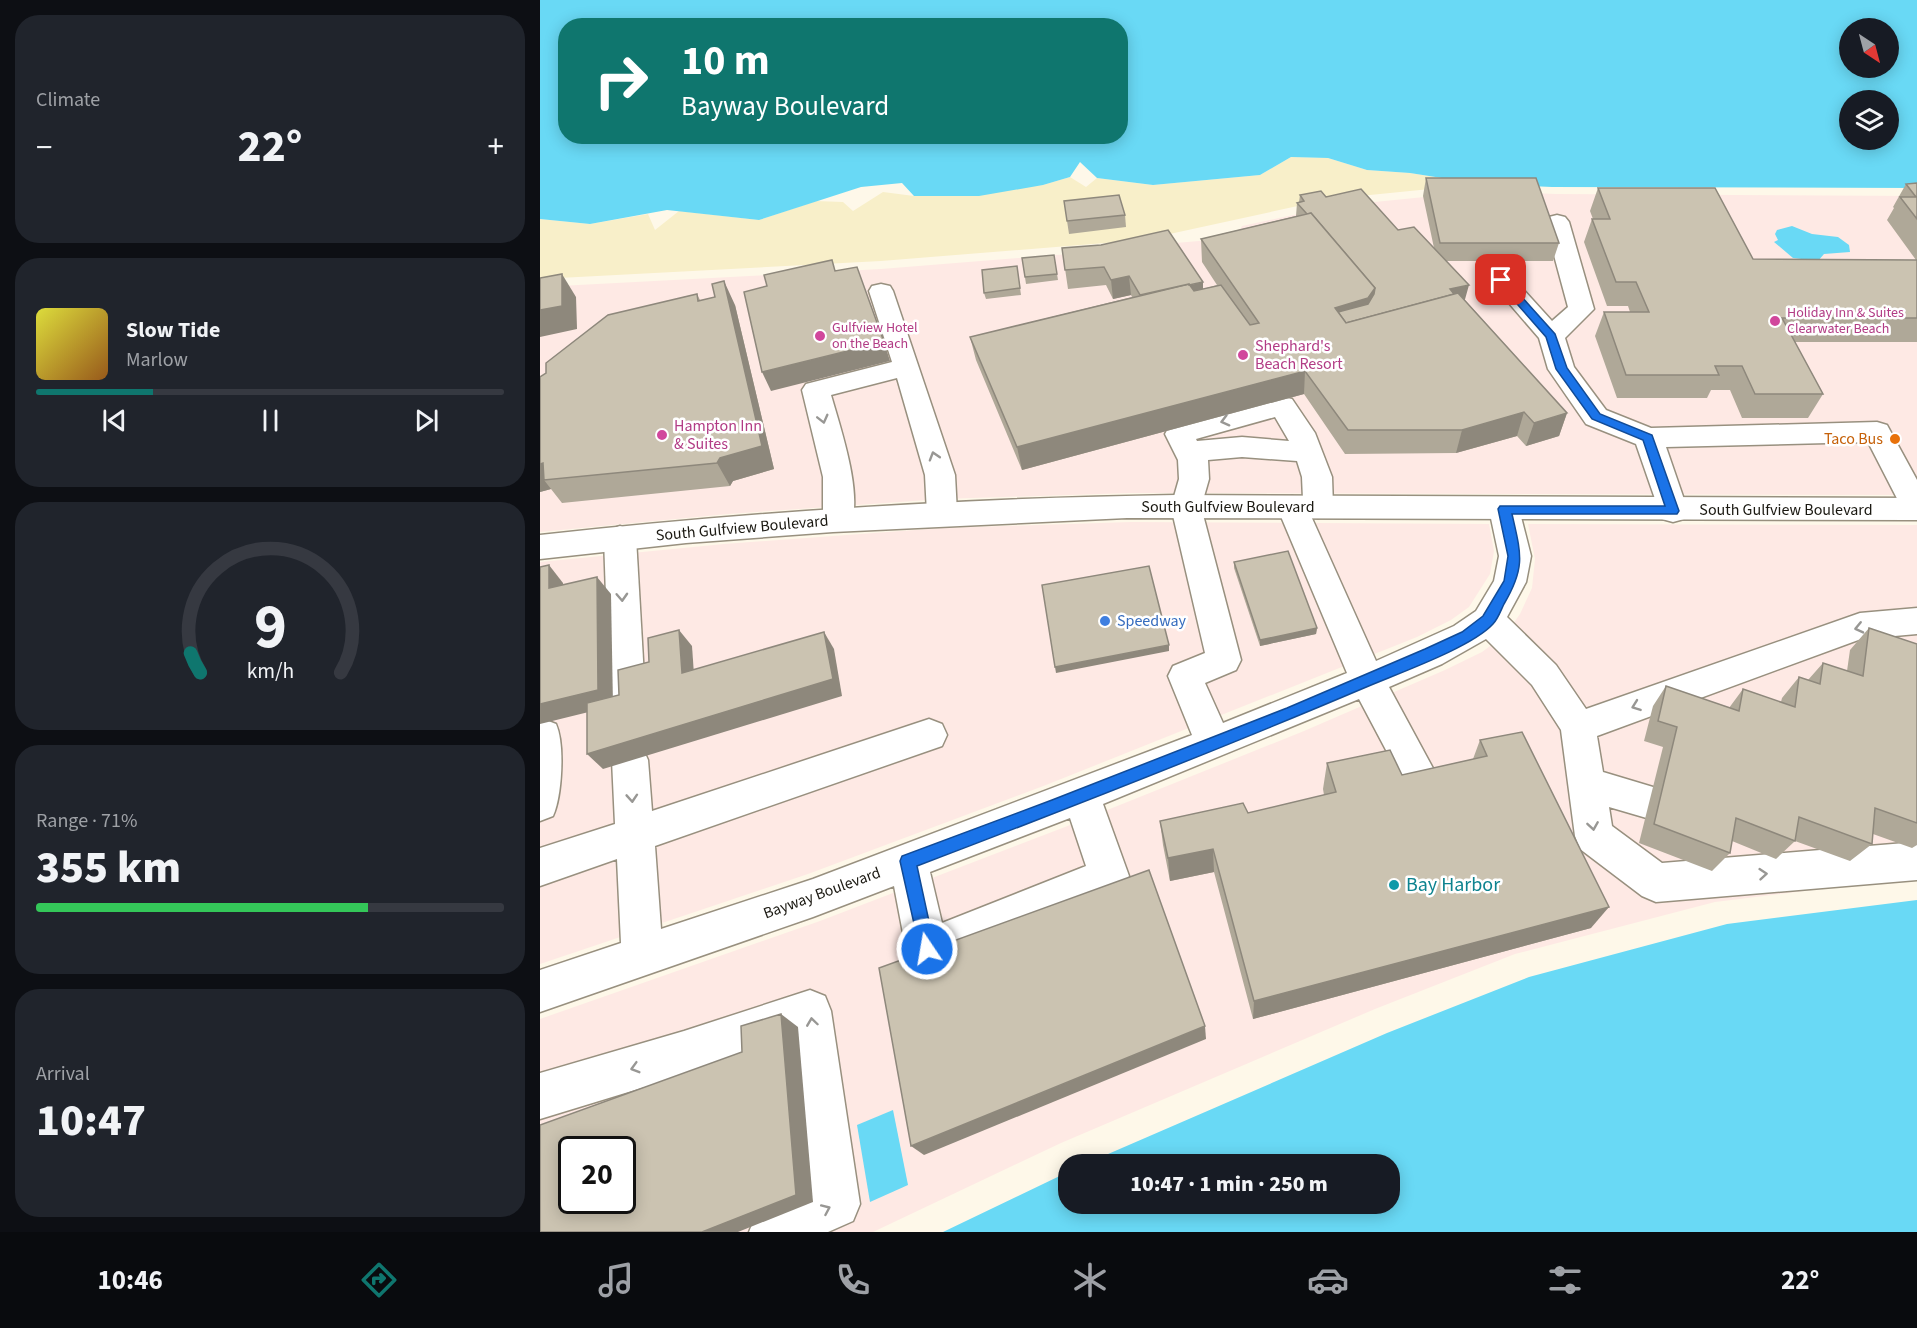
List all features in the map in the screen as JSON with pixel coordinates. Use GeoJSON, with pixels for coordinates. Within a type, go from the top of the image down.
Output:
{"type":"FeatureCollection","features":[{"type":"Feature","properties":{"kind":"main road"},"geometry":{"type":"LineString","coordinates":[[1551,336],[1581,309],[1557,222]]}},
{"type":"Feature","properties":{"kind":"main road"},"geometry":{"type":"LineString","coordinates":[[1501,280],[1551,336],[1561,369],[1596,417],[1648,438],[1877,432],[1917,509]]}},
{"type":"Feature","properties":{"kind":"main road"},"geometry":{"type":"LineString","coordinates":[[881,291],[940,475],[942,513]]}},
{"type":"Feature","properties":{"kind":"main road"},"geometry":{"type":"LineString","coordinates":[[838,520],[837,477],[816,390],[907,367]]}},
{"type":"Feature","properties":{"kind":"main road"},"geometry":{"type":"LineString","coordinates":[[1213,743],[1185,676],[1224,660],[1186,507],[1194,479],[1193,460],[1179,434],[1282,406],[1301,434],[1317,477],[1305,507],[1367,680],[1418,772]]}},
{"type":"Feature","properties":{"kind":"main road"},"geometry":{"type":"LineString","coordinates":[[1648,438],[1672,511]]}},
{"type":"Feature","properties":{"kind":"main road"},"geometry":{"type":"LineString","coordinates":[[1189,452],[1242,447],[1308,452]]}},
{"type":"Feature","properties":{"kind":"main road","name":"South Gulfview Boulevard"},"geometry":{"type":"LineString","coordinates":[[540,547],[620,538],[942,513],[1186,507],[1672,511],[1917,509]]}},
{"type":"Feature","properties":{"kind":"main road","name":"Bayway Boulevard"},"geometry":{"type":"LineString","coordinates":[[540,991],[813,898],[1081,796],[1367,680],[1466,636],[1488,620],[1510,582],[1515,556],[1504,509]]}},
{"type":"Feature","properties":{"kind":"main road"},"geometry":{"type":"LineString","coordinates":[[620,538],[628,712]]}},
{"type":"Feature","properties":{"kind":"main road"},"geometry":{"type":"LineString","coordinates":[[1488,620],[1544,675],[1578,727],[1594,836],[1656,883],[1917,861]]}},
{"type":"Feature","properties":{"kind":"main road"},"geometry":{"type":"LineString","coordinates":[[1578,727],[1860,626],[1917,621]]}},
{"type":"Feature","properties":{"kind":"main road"},"geometry":{"type":"LineString","coordinates":[[540,804],[543,735]]}},
{"type":"Feature","properties":{"kind":"main road"},"geometry":{"type":"LineString","coordinates":[[540,867],[929,735]]}},
{"type":"Feature","properties":{"kind":"main road"},"geometry":{"type":"LineString","coordinates":[[630,760],[642,956]]}},
{"type":"Feature","properties":{"kind":"main road"},"geometry":{"type":"LineString","coordinates":[[1586,784],[1650,802]]}},
{"type":"Feature","properties":{"kind":"main road"},"geometry":{"type":"LineString","coordinates":[[908,861],[927,949],[1109,876],[1081,796]]}},
{"type":"Feature","properties":{"kind":"main road"},"geometry":{"type":"LineString","coordinates":[[540,1096],[684,1053],[810,1011],[836,1204],[773,1232]]}},
{"type":"Feature","properties":{"kind":"shaded area"},"geometry":{"type":"Polygon","coordinates":[[[1484,191],[1556,194],[1917,196],[1917,495],[1129,493],[942,499],[728,514],[540,532],[540,287],[881,269],[1144,248],[1163,244],[1235,238],[1242,226],[1335,206],[1484,191]]]}},
{"type":"Feature","properties":{"kind":"shaded area"},"geometry":{"type":"Polygon","coordinates":[[[1131,522],[1489,524],[1494,551],[1490,574],[1469,607],[1451,620],[1417,637],[1046,785],[808,874],[540,964],[540,562],[724,544],[942,528],[1131,522]]]}},
{"type":"Feature","properties":{"kind":"shaded area"},"geometry":{"type":"Polygon","coordinates":[[[1528,524],[1917,525],[1917,877],[1715,902],[1515,954],[1375,1009],[1061,1143],[873,1232],[540,1232],[540,1019],[820,921],[1065,827],[1304,731],[1445,670],[1482,652],[1505,635],[1520,614],[1532,588],[1535,559],[1528,524]]]}},
{"type":"Feature","properties":{"kind":"sand"},"geometry":{"type":"Polygon","coordinates":[[[1291,157],[1328,158],[1367,170],[1410,173],[1480,184],[1330,199],[1142,240],[881,261],[540,279],[540,219],[590,224],[648,214],[655,230],[679,211],[759,220],[816,201],[843,202],[853,211],[883,192],[914,196],[1043,185],[1070,177],[1086,187],[1097,178],[1153,185],[1260,175],[1291,157]]]}},
{"type":"Feature","properties":{"kind":"water"},"geometry":{"type":"Polygon","coordinates":[[[540,0],[1917,0],[1917,188],[1552,187],[1480,184],[1410,173],[1367,170],[1328,158],[1291,157],[1260,175],[1153,185],[1097,178],[1080,162],[1070,177],[1043,185],[979,196],[914,196],[902,183],[861,187],[759,220],[667,210],[590,224],[540,219],[540,0]]]}},
{"type":"Feature","properties":{"kind":"water"},"geometry":{"type":"Polygon","coordinates":[[[1792,226],[1812,234],[1838,237],[1849,245],[1850,252],[1824,254],[1818,261],[1793,258],[1774,242],[1778,240],[1775,234],[1777,230],[1792,226]]]}},
{"type":"Feature","properties":{"kind":"water"},"geometry":{"type":"Polygon","coordinates":[[[1917,900],[1917,1232],[943,1232],[1058,1177],[1058,1214],[1400,1214],[1400,1154],[1108,1154],[1387,1033],[1529,977],[1727,924],[1917,900]]]}},
{"type":"Feature","properties":{"kind":"water"},"geometry":{"type":"Polygon","coordinates":[[[893,1110],[908,1185],[870,1202],[857,1125],[893,1110]]]}},
{"type":"Feature","properties":{"kind":"building"},"geometry":{"type":"Polygon","coordinates":[[[1426,178],[1536,178],[1559,243],[1440,243],[1426,178]]]}},
{"type":"Feature","properties":{"kind":"building"},"geometry":{"type":"Polygon","coordinates":[[[1917,183],[1917,219],[1900,197],[1916,197],[1906,184],[1917,183]]]}},
{"type":"Feature","properties":{"kind":"building","name":"Holiday Inn & Suites Clearwater Beach"},"geometry":{"type":"Polygon","coordinates":[[[1598,188],[1715,188],[1753,259],[1917,260],[1917,318],[1782,318],[1823,394],[1755,394],[1742,366],[1715,366],[1719,375],[1626,375],[1604,312],[1649,312],[1636,282],[1616,282],[1592,219],[1610,219],[1598,188]]]}},
{"type":"Feature","properties":{"kind":"building"},"geometry":{"type":"Polygon","coordinates":[[[1361,189],[1398,230],[1414,227],[1469,285],[1450,289],[1454,294],[1346,323],[1338,312],[1368,304],[1375,288],[1311,213],[1307,214],[1297,203],[1304,201],[1300,195],[1321,191],[1326,197],[1361,189]]]}},
{"type":"Feature","properties":{"kind":"building"},"geometry":{"type":"Polygon","coordinates":[[[1119,195],[1125,215],[1067,221],[1064,201],[1119,195]]]}},
{"type":"Feature","properties":{"kind":"building","name":"Shephard's Beach Resort"},"geometry":{"type":"Polygon","coordinates":[[[1311,213],[1375,288],[1368,298],[1335,308],[1346,323],[1458,293],[1567,413],[1534,423],[1524,412],[1462,430],[1348,430],[1305,371],[1017,447],[970,337],[1189,284],[1194,291],[1221,285],[1250,325],[1259,323],[1201,239],[1311,213]]]}},
{"type":"Feature","properties":{"kind":"building"},"geometry":{"type":"Polygon","coordinates":[[[1168,230],[1203,282],[1140,295],[1129,276],[1111,280],[1104,267],[1065,270],[1062,248],[1101,245],[1168,230]]]}},
{"type":"Feature","properties":{"kind":"building"},"geometry":{"type":"Polygon","coordinates":[[[1054,255],[1057,274],[1025,277],[1022,258],[1054,255]]]}},
{"type":"Feature","properties":{"kind":"building","name":"Gulfview Hotel on the Beach"},"geometry":{"type":"Polygon","coordinates":[[[832,260],[835,271],[857,267],[884,342],[762,372],[744,292],[767,286],[764,275],[832,260]]]}},
{"type":"Feature","properties":{"kind":"building"},"geometry":{"type":"Polygon","coordinates":[[[1017,266],[1020,288],[984,293],[982,270],[1017,266]]]}},
{"type":"Feature","properties":{"kind":"building"},"geometry":{"type":"Polygon","coordinates":[[[562,274],[562,306],[540,310],[540,278],[562,274]]]}},
{"type":"Feature","properties":{"kind":"building"},"geometry":{"type":"Polygon","coordinates":[[[724,281],[762,446],[720,458],[717,463],[544,480],[543,463],[540,464],[540,377],[546,373],[546,363],[608,315],[697,294],[698,301],[715,297],[712,284],[724,281]]]}},
{"type":"Feature","properties":{"kind":"building"},"geometry":{"type":"Polygon","coordinates":[[[1288,551],[1317,628],[1260,640],[1234,562],[1288,551]]]}},
{"type":"Feature","properties":{"kind":"building"},"geometry":{"type":"Polygon","coordinates":[[[549,565],[549,588],[597,577],[598,690],[540,704],[540,567],[549,565]]]}},
{"type":"Feature","properties":{"kind":"building","name":"Speedway"},"geometry":{"type":"Polygon","coordinates":[[[1149,566],[1169,645],[1055,667],[1042,585],[1149,566]]]}},
{"type":"Feature","properties":{"kind":"building"},"geometry":{"type":"Polygon","coordinates":[[[1869,628],[1917,644],[1917,823],[1875,808],[1872,844],[1799,817],[1795,841],[1736,818],[1730,853],[1654,824],[1677,727],[1658,721],[1666,686],[1739,711],[1743,689],[1795,707],[1799,677],[1820,684],[1823,663],[1863,676],[1869,628]]]}},
{"type":"Feature","properties":{"kind":"building"},"geometry":{"type":"Polygon","coordinates":[[[679,630],[682,673],[824,632],[833,679],[587,754],[587,703],[619,695],[618,670],[649,662],[648,638],[679,630]]]}},
{"type":"Feature","properties":{"kind":"building","name":"Bay Harbor"},"geometry":{"type":"Polygon","coordinates":[[[1522,732],[1609,907],[1254,1001],[1213,849],[1168,858],[1160,821],[1243,803],[1248,813],[1336,792],[1327,763],[1390,750],[1402,775],[1487,756],[1480,740],[1522,732]]]}},
{"type":"Feature","properties":{"kind":"building"},"geometry":{"type":"Polygon","coordinates":[[[1149,870],[1205,1026],[911,1146],[879,968],[1149,870]]]}},
{"type":"Feature","properties":{"kind":"building"},"geometry":{"type":"Polygon","coordinates":[[[781,1014],[796,1195],[702,1232],[540,1232],[540,1125],[742,1052],[741,1026],[781,1014]]]}},
{"type":"Feature","properties":{"kind":"place","name":"Holiday Inn & Suites Clearwater Beach"},"geometry":{"type":"Point","coordinates":[1775,321]}},
{"type":"Feature","properties":{"kind":"place","name":"Gulfview Hotel on the Beach"},"geometry":{"type":"Point","coordinates":[820,336]}},
{"type":"Feature","properties":{"kind":"place","name":"Shephard's Beach Resort"},"geometry":{"type":"Point","coordinates":[1243,355]}},
{"type":"Feature","properties":{"kind":"place","name":"Hampton Inn & Suites"},"geometry":{"type":"Point","coordinates":[662,435]}},
{"type":"Feature","properties":{"kind":"place","name":"Taco Bus"},"geometry":{"type":"Point","coordinates":[1895,439]}},
{"type":"Feature","properties":{"kind":"place","name":"Speedway"},"geometry":{"type":"Point","coordinates":[1105,621]}},
{"type":"Feature","properties":{"kind":"place","name":"Bay Harbor"},"geometry":{"type":"Point","coordinates":[1394,885]}},
{"type":"Feature","properties":{"kind":"route"},"geometry":{"type":"LineString","coordinates":[[927,949],[908,861],[1055,806],[1292,712],[1430,654],[1466,636],[1488,620],[1500,603],[1510,582],[1515,556],[1504,509],[1672,511],[1648,438],[1596,417],[1561,369],[1551,336],[1501,280]]}}]}
